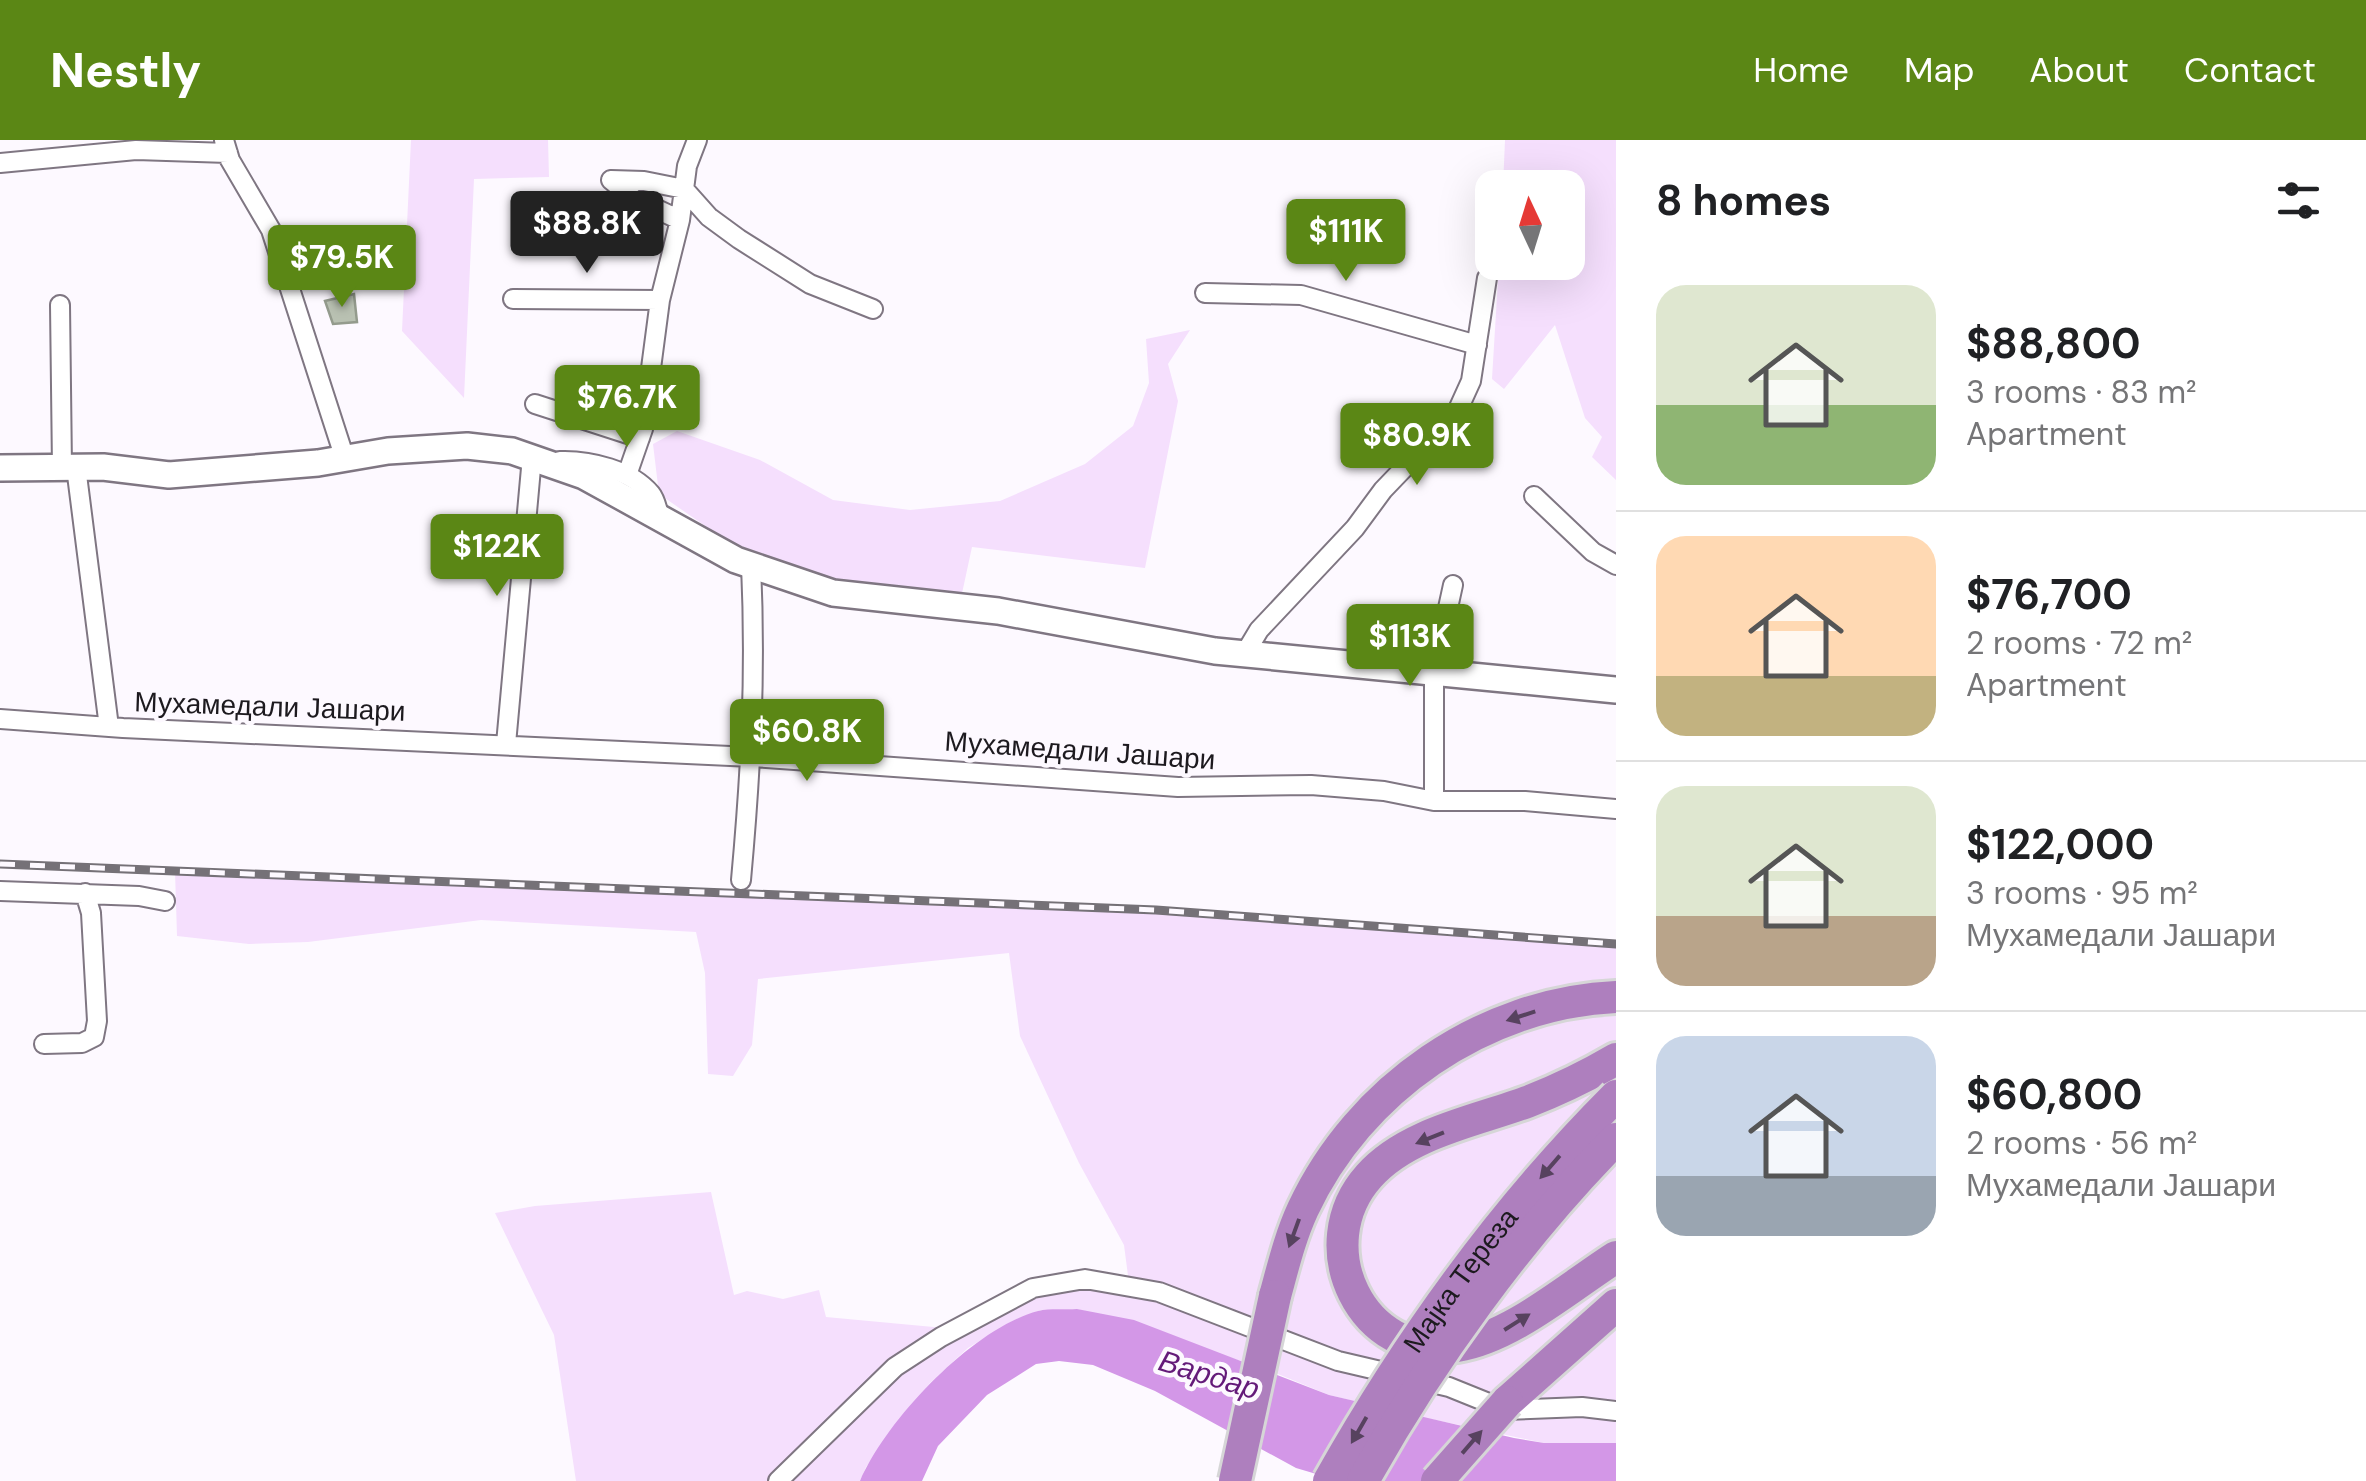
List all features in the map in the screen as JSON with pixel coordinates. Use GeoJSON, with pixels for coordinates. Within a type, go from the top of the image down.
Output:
{"type":"FeatureCollection","features":[{"type":"Feature","properties":{"kind":"highway"},"geometry":{"type":"LineString","coordinates":[[1235,1481],[1275,1296],[1295,1229],[1321,1176],[1356,1128],[1398,1084],[1437,1055],[1507,1021],[1568,1002],[1616,997]]}},
{"type":"Feature","properties":{"kind":"highway"},"geometry":{"type":"LineString","coordinates":[[1616,1059],[1568,1085],[1419,1142],[1388,1158],[1366,1178],[1355,1196],[1346,1216],[1343,1244],[1346,1272],[1358,1300],[1379,1326],[1402,1342],[1420,1346],[1454,1347],[1492,1336],[1616,1257]]}},
{"type":"Feature","properties":{"kind":"highway","name":"Мајка Тереза"},"geometry":{"type":"LineString","coordinates":[[1329,1481],[1402,1360],[1453,1287],[1548,1168],[1616,1096]]}},
{"type":"Feature","properties":{"kind":"highway","name":"Мајка Тереза"},"geometry":{"type":"LineString","coordinates":[[1364,1481],[1411,1400],[1473,1309],[1551,1211],[1616,1139]]}},
{"type":"Feature","properties":{"kind":"highway"},"geometry":{"type":"LineString","coordinates":[[1437,1481],[1506,1402],[1616,1305]]}},
{"type":"Feature","properties":{"kind":"main road"},"geometry":{"type":"LineString","coordinates":[[0,468],[170,475],[234,472],[388,451],[467,446],[538,459],[584,476],[736,560],[833,593],[998,611],[1244,655],[1616,690]]}},
{"type":"Feature","properties":{"kind":"street"},"geometry":{"type":"LineString","coordinates":[[628,476],[640,438],[660,300],[680,220],[687,166],[697,140]]}},
{"type":"Feature","properties":{"kind":"street"},"geometry":{"type":"LineString","coordinates":[[0,162],[226,147],[271,230],[345,458]]}},
{"type":"Feature","properties":{"kind":"street"},"geometry":{"type":"LineString","coordinates":[[680,220],[632,198],[610,180],[644,181],[684,189],[709,217],[739,240],[810,284],[873,309]]}},
{"type":"Feature","properties":{"kind":"street"},"geometry":{"type":"LineString","coordinates":[[1244,655],[1258,630],[1456,414],[1471,382],[1487,280]]}},
{"type":"Feature","properties":{"kind":"street"},"geometry":{"type":"LineString","coordinates":[[1205,294],[1301,296],[1477,345]]}},
{"type":"Feature","properties":{"kind":"street"},"geometry":{"type":"LineString","coordinates":[[514,299],[660,300]]}},
{"type":"Feature","properties":{"kind":"street"},"geometry":{"type":"LineString","coordinates":[[60,306],[69,468],[109,728]]}},
{"type":"Feature","properties":{"kind":"street"},"geometry":{"type":"LineString","coordinates":[[535,404],[640,438]]}},
{"type":"Feature","properties":{"kind":"street"},"geometry":{"type":"LineString","coordinates":[[506,744],[538,459],[572,460],[628,476],[653,496],[660,517]]}},
{"type":"Feature","properties":{"kind":"street"},"geometry":{"type":"LineString","coordinates":[[1534,496],[1593,552],[1616,565]]}},
{"type":"Feature","properties":{"kind":"street"},"geometry":{"type":"LineString","coordinates":[[741,880],[752,757],[755,658],[751,564]]}},
{"type":"Feature","properties":{"kind":"street"},"geometry":{"type":"LineString","coordinates":[[1434,801],[1434,672],[1453,585]]}},
{"type":"Feature","properties":{"kind":"street","name":"Мухамедали Јашари"},"geometry":{"type":"LineString","coordinates":[[0,719],[109,728],[752,757],[1178,787],[1311,785],[1434,801],[1616,808]]}},
{"type":"Feature","properties":{"kind":"street"},"geometry":{"type":"LineString","coordinates":[[0,891],[139,896],[166,901]]}},
{"type":"Feature","properties":{"kind":"street"},"geometry":{"type":"LineString","coordinates":[[44,1044],[82,1043],[94,1037],[97,1021],[91,912],[85,893]]}},
{"type":"Feature","properties":{"kind":"street"},"geometry":{"type":"LineString","coordinates":[[778,1481],[895,1366],[954,1329],[1033,1288],[1085,1279],[1159,1292],[1338,1361],[1448,1388],[1506,1410],[1582,1407],[1616,1411]]}},
{"type":"Feature","properties":{"kind":"shaded area"},"geometry":{"type":"Polygon","coordinates":[[[411,140],[548,140],[549,177],[474,179],[464,398],[402,331],[411,140]]]}},
{"type":"Feature","properties":{"kind":"shaded area"},"geometry":{"type":"Polygon","coordinates":[[[1505,140],[1616,140],[1616,480],[1592,457],[1602,437],[1585,418],[1555,325],[1504,389],[1492,379],[1498,280],[1585,280],[1585,170],[1504,170],[1505,140]]]}},
{"type":"Feature","properties":{"kind":"shaded area"},"geometry":{"type":"Polygon","coordinates":[[[1190,330],[1168,364],[1178,401],[1145,568],[972,547],[961,598],[825,582],[740,550],[659,494],[653,444],[677,431],[760,460],[833,500],[910,510],[1000,501],[1085,464],[1133,426],[1149,383],[1146,339],[1190,330]]]}},
{"type":"Feature","properties":{"kind":"shaded area"},"geometry":{"type":"Polygon","coordinates":[[[175,871],[1156,910],[1616,944],[1616,1443],[1544,1443],[1426,1418],[1329,1395],[1266,1369],[1077,1309],[1041,1310],[1012,1321],[968,1348],[930,1383],[866,1467],[860,1481],[576,1481],[554,1335],[495,1213],[535,1206],[711,1192],[734,1295],[747,1291],[783,1299],[819,1290],[826,1317],[955,1329],[1063,1282],[1130,1291],[1124,1245],[1079,1163],[1020,1036],[1009,953],[758,979],[752,1045],[733,1076],[708,1074],[705,973],[696,932],[481,920],[308,942],[249,944],[177,936],[175,871]]]}},
{"type":"Feature","properties":{"kind":"water","name":"Вардар"},"geometry":{"type":"Polygon","coordinates":[[[1077,1309],[1134,1320],[1329,1395],[1514,1438],[1544,1443],[1616,1443],[1616,1481],[1340,1481],[1296,1468],[1155,1391],[1093,1365],[1059,1361],[1036,1364],[987,1395],[938,1446],[922,1481],[860,1481],[890,1431],[960,1356],[1013,1321],[1043,1310],[1077,1309]]]}},
{"type":"Feature","properties":{"kind":"building"},"geometry":{"type":"Polygon","coordinates":[[[354,294],[357,322],[333,324],[325,301],[354,294]]]}},
{"type":"Feature","properties":{"kind":"railway"},"geometry":{"type":"LineString","coordinates":[[0,864],[1156,910],[1616,944]]}}]}
